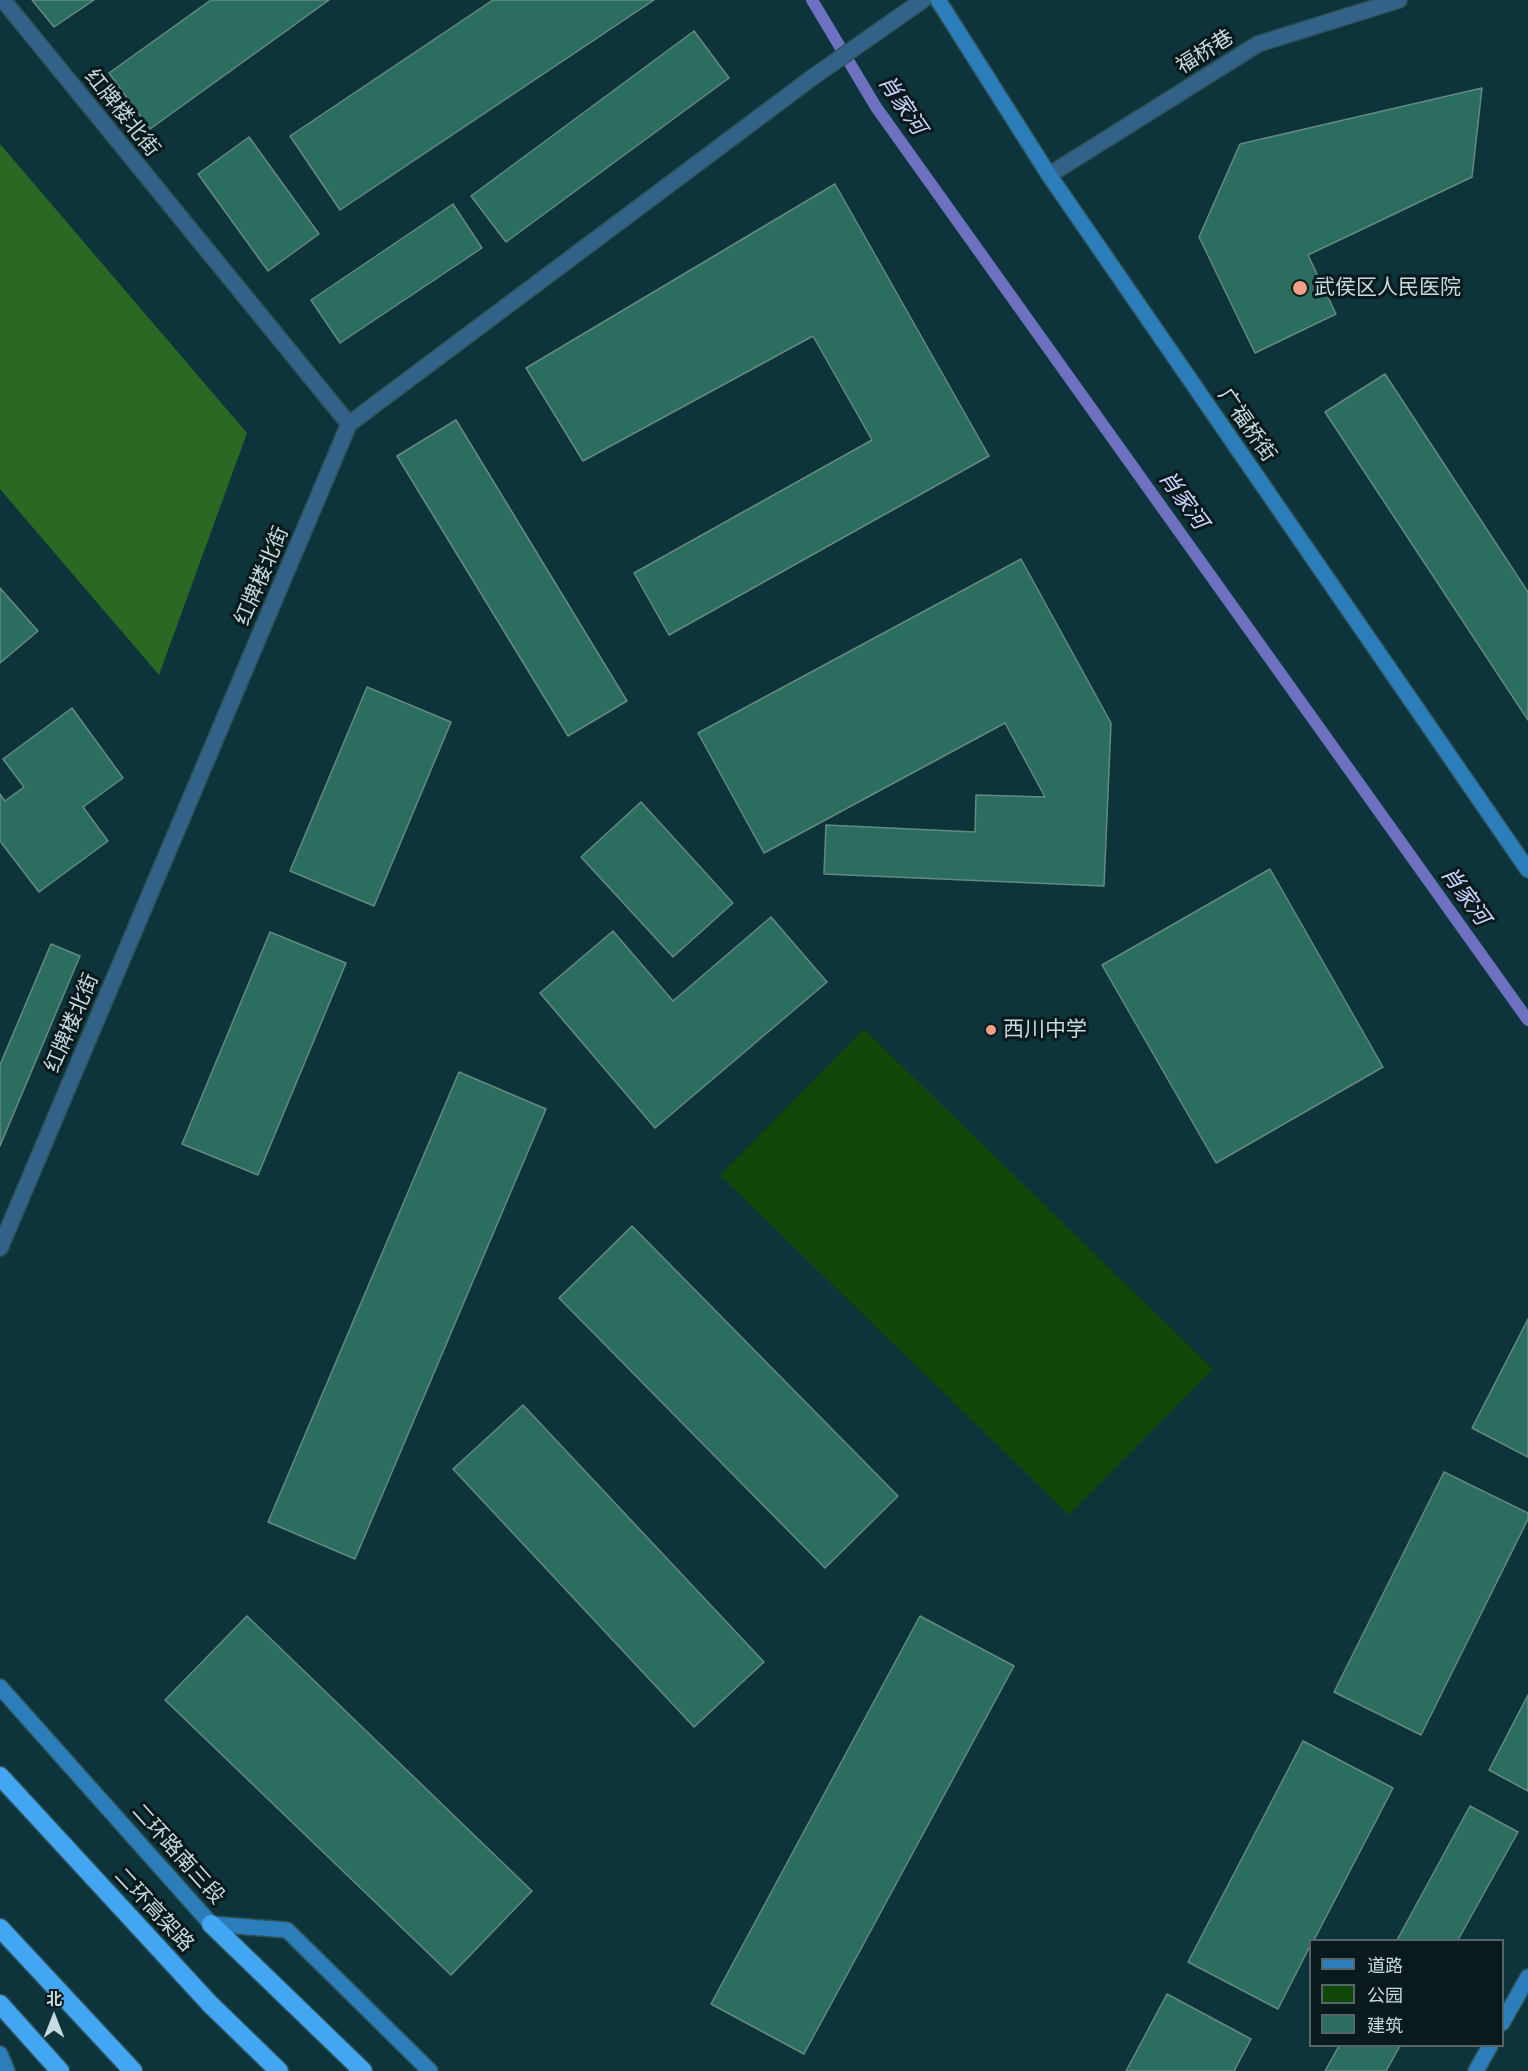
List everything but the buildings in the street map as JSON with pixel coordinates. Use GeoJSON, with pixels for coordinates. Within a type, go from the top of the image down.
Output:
{"type":"FeatureCollection","features":[{"type":"Feature","properties":{"kind":"highway","name":"二环高架路"},"geometry":{"type":"LineString","coordinates":[[0,1776],[210,2004],[279,2071]]}},
{"type":"Feature","properties":{"kind":"highway"},"geometry":{"type":"LineString","coordinates":[[212,1923],[363,2071]]}},
{"type":"Feature","properties":{"kind":"highway"},"geometry":{"type":"LineString","coordinates":[[0,1928],[133,2071]]}},
{"type":"Feature","properties":{"kind":"highway"},"geometry":{"type":"LineString","coordinates":[[0,2004],[60,2071]]}},
{"type":"Feature","properties":{"kind":"main road","name":"广福桥街"},"geometry":{"type":"LineString","coordinates":[[938,0],[1049,175],[1528,870]]}},
{"type":"Feature","properties":{"kind":"main road","name":"二环路南三段"},"geometry":{"type":"LineString","coordinates":[[0,1687],[212,1923],[287,1930],[430,2071]]}},
{"type":"Feature","properties":{"kind":"main road"},"geometry":{"type":"LineString","coordinates":[[1504,2021],[1528,1977]]}},
{"type":"Feature","properties":{"kind":"main road"},"geometry":{"type":"LineString","coordinates":[[1476,2071],[1489,2047]]}},
{"type":"Feature","properties":{"kind":"main road"},"geometry":{"type":"LineString","coordinates":[[0,2054],[7,2071]]}},
{"type":"Feature","properties":{"kind":"street","name":"红牌楼北街"},"geometry":{"type":"LineString","coordinates":[[0,1248],[349,424],[3,0]]}},
{"type":"Feature","properties":{"kind":"street"},"geometry":{"type":"LineString","coordinates":[[349,424],[813,77],[878,34],[923,0]]}},
{"type":"Feature","properties":{"kind":"street","name":"福桥巷"},"geometry":{"type":"LineString","coordinates":[[1049,175],[1258,44],[1399,0]]}},
{"type":"Feature","properties":{"kind":"green space"},"geometry":{"type":"Polygon","coordinates":[[[0,144],[247,433],[159,675],[0,489],[0,144]]]}},
{"type":"Feature","properties":{"kind":"green space"},"geometry":{"type":"Polygon","coordinates":[[[864,1029],[1213,1369],[1069,1515],[720,1175],[864,1029]]]}},
{"type":"Feature","properties":{"kind":"waterway","name":"肖家河"},"geometry":{"type":"LineString","coordinates":[[812,0],[876,107],[1528,1020]]}},
{"type":"Feature","properties":{"kind":"place","name":"武侯区人民医院"},"geometry":{"type":"Point","coordinates":[1300,288]}},
{"type":"Feature","properties":{"kind":"place","name":"西川中学"},"geometry":{"type":"Point","coordinates":[991,1030]}}]}
